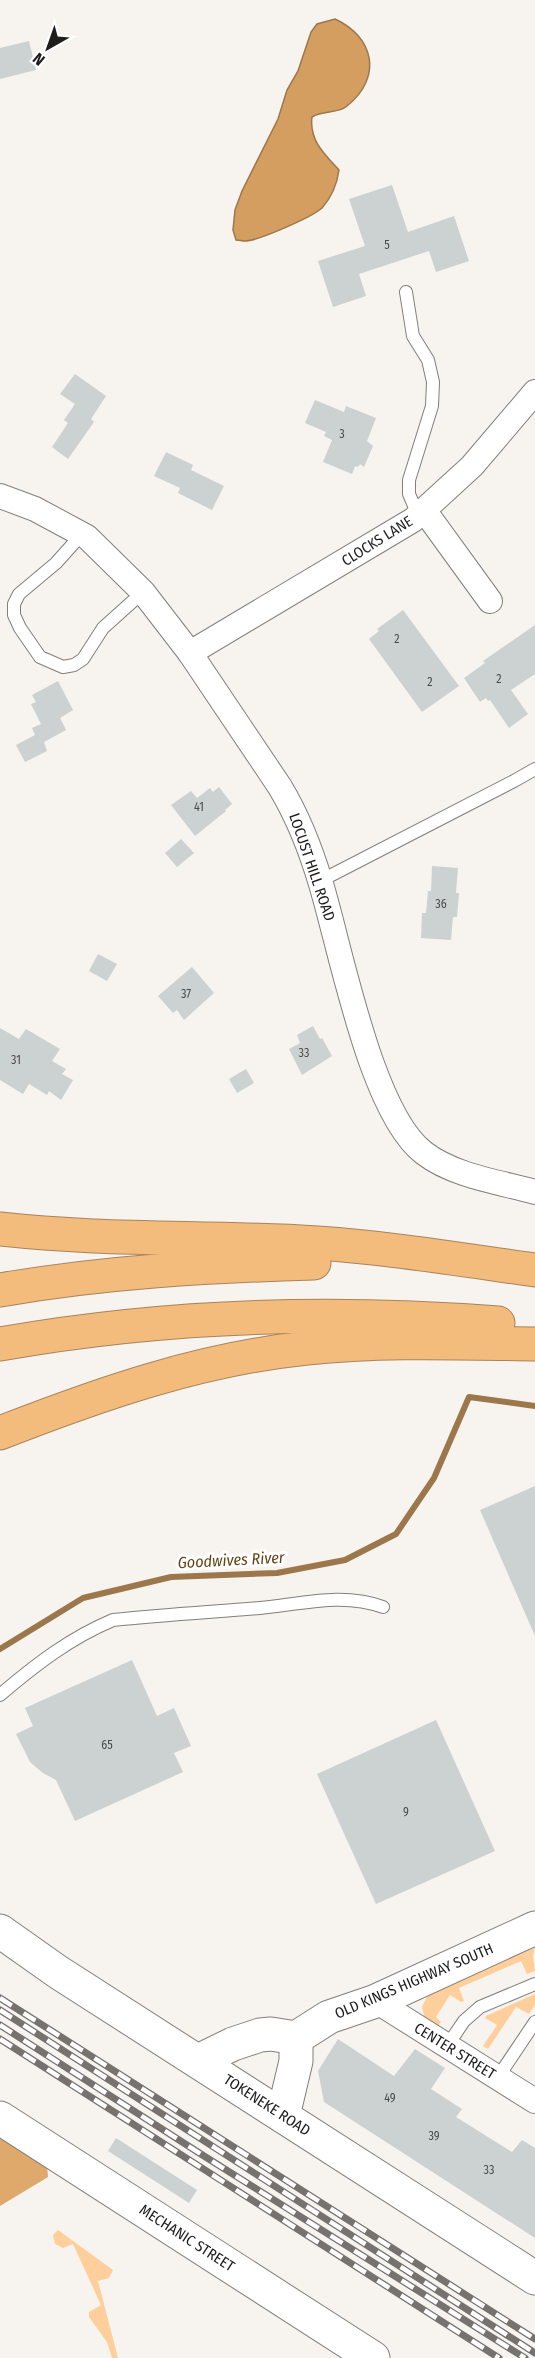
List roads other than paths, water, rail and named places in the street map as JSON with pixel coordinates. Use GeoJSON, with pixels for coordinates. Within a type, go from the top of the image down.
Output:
{"type":"FeatureCollection","features":[{"type":"Feature","properties":{"kind":"highway"},"geometry":{"type":"LineString","coordinates":[[0,1229],[96,1238],[319,1243],[376,1248],[535,1271]]}},
{"type":"Feature","properties":{"kind":"highway"},"geometry":{"type":"LineString","coordinates":[[0,1290],[109,1275],[245,1265],[393,1264],[535,1271]]}},
{"type":"Feature","properties":{"kind":"highway"},"geometry":{"type":"LineString","coordinates":[[0,1344],[125,1327],[239,1318],[386,1317],[535,1326]]}},
{"type":"Feature","properties":{"kind":"highway"},"geometry":{"type":"LineString","coordinates":[[0,1433],[146,1380],[210,1364],[264,1354],[306,1348],[369,1344],[535,1344]]}},
{"type":"Feature","properties":{"kind":"street","name":"CLOCKS LANE"},"geometry":{"type":"LineString","coordinates":[[190,653],[391,534],[421,513],[472,466],[535,392]]}},
{"type":"Feature","properties":{"kind":"street","name":"LOCUST HILL ROAD"},"geometry":{"type":"LineString","coordinates":[[0,496],[35,509],[87,537],[143,592],[190,653],[248,737],[292,808],[320,881],[358,1023],[391,1108],[407,1138],[425,1154],[458,1171],[535,1192]]}},
{"type":"Feature","properties":{"kind":"street"},"geometry":{"type":"LineString","coordinates":[[421,513],[490,602]]}},
{"type":"Feature","properties":{"kind":"street","name":"OLD KINGS HIGHWAY SOUTH"},"geometry":{"type":"LineString","coordinates":[[296,2038],[330,2017],[376,2001],[535,1928]]}},
{"type":"Feature","properties":{"kind":"street","name":"TOKENEKE ROAD"},"geometry":{"type":"LineString","coordinates":[[0,1931],[58,1972],[535,2278]]}},
{"type":"Feature","properties":{"kind":"street","name":"CENTER STREET"},"geometry":{"type":"LineString","coordinates":[[376,2001],[535,2101]]}},
{"type":"Feature","properties":{"kind":"street"},"geometry":{"type":"LineString","coordinates":[[198,2061],[260,2035],[271,2034],[296,2038],[297,2061],[283,2116]]}},
{"type":"Feature","properties":{"kind":"street","name":"MECHANIC STREET"},"geometry":{"type":"LineString","coordinates":[[0,2118],[373,2358]]}},
{"type":"Feature","properties":{"kind":"lane"},"geometry":{"type":"LineString","coordinates":[[406,292],[413,336],[428,360],[433,382],[430,416],[409,480],[409,494],[421,513]]}},
{"type":"Feature","properties":{"kind":"lane"},"geometry":{"type":"LineString","coordinates":[[82,534],[56,563],[19,594],[14,604],[20,628],[40,657],[63,667],[74,665],[83,659],[103,628],[143,592]]}},
{"type":"Feature","properties":{"kind":"lane"},"geometry":{"type":"LineString","coordinates":[[320,881],[535,769]]}},
{"type":"Feature","properties":{"kind":"lane"},"geometry":{"type":"LineString","coordinates":[[0,1695],[41,1660],[88,1630],[113,1620],[284,1605],[321,1599],[365,1600],[383,1607]]}},
{"type":"Feature","properties":{"kind":"lane"},"geometry":{"type":"LineString","coordinates":[[447,2046],[464,2021],[480,2007],[535,1984]]}},
{"type":"Feature","properties":{"kind":"lane"},"geometry":{"type":"LineString","coordinates":[[498,2077],[535,2022]]}},
{"type":"Feature","properties":{"kind":"waterway","name":"Goodwives River"},"geometry":{"type":"LineString","coordinates":[[0,1649],[83,1598],[171,1577],[277,1573],[345,1560],[396,1534],[434,1478],[469,1397],[535,1406]]}},
{"type":"Feature","properties":{"kind":"railway"},"geometry":{"type":"LineString","coordinates":[[0,1998],[535,2339]]}},
{"type":"Feature","properties":{"kind":"railway"},"geometry":{"type":"LineString","coordinates":[[0,2010],[535,2353]]}},
{"type":"Feature","properties":{"kind":"railway"},"geometry":{"type":"LineString","coordinates":[[0,2025],[525,2358]]}},
{"type":"Feature","properties":{"kind":"railway"},"geometry":{"type":"LineString","coordinates":[[0,2039],[499,2358]]}}]}
